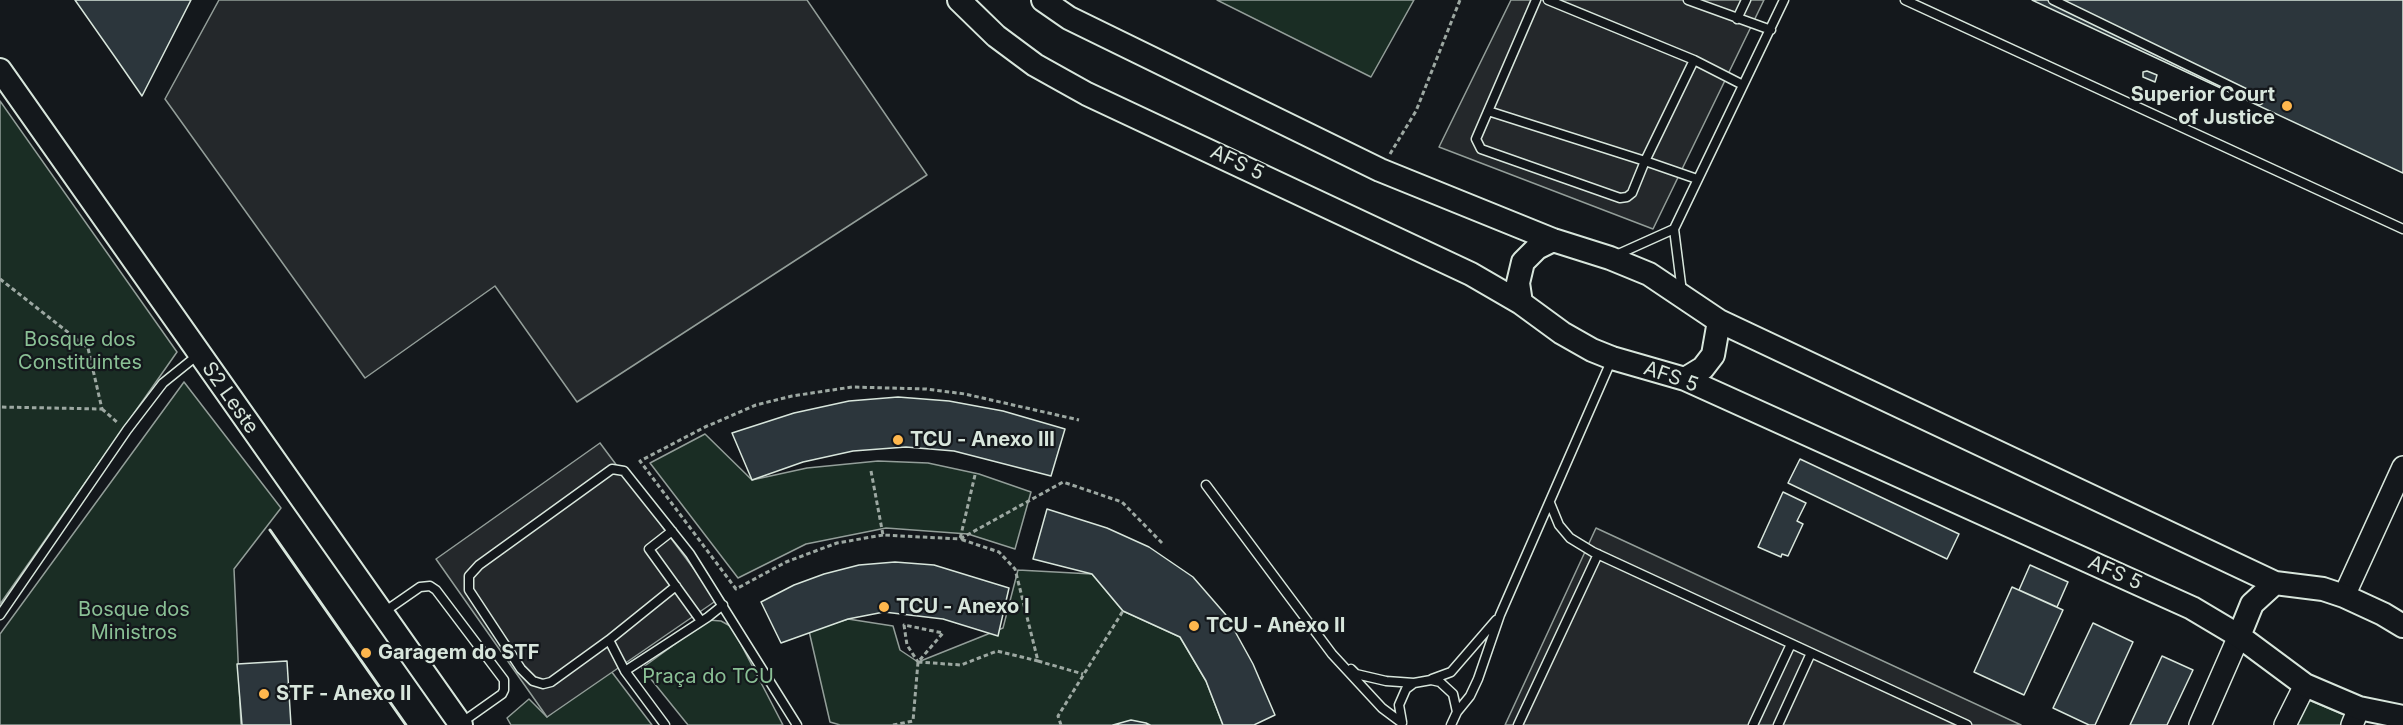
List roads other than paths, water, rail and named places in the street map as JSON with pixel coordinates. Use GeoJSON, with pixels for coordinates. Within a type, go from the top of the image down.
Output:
{"type":"FeatureCollection","features":[{"type":"Feature","properties":{"kind":"main road","name":"AFS 5"},"geometry":{"type":"LineString","coordinates":[[960,0],[996,36],[1035,65],[1087,94],[1471,274],[1521,303],[1562,333],[1612,358],[1685,379],[2192,608],[2239,636],[2306,685],[2356,716],[2403,717]]}},
{"type":"Feature","properties":{"kind":"main road"},"geometry":{"type":"LineString","coordinates":[[1043,0],[1070,18],[1380,170],[1553,240],[1610,258],[1649,274],[1719,321],[2275,583],[2323,589],[2344,596],[2403,626]]}},
{"type":"Feature","properties":{"kind":"main road","name":"S2 Leste"},"geometry":{"type":"LineString","coordinates":[[0,70],[461,724]]}},
{"type":"Feature","properties":{"kind":"main road"},"geometry":{"type":"LineString","coordinates":[[1521,303],[1518,283],[1523,261],[1537,248],[1553,240]]}},
{"type":"Feature","properties":{"kind":"main road"},"geometry":{"type":"LineString","coordinates":[[1685,379],[1702,368],[1713,355],[1719,321]]}},
{"type":"Feature","properties":{"kind":"main road"},"geometry":{"type":"LineString","coordinates":[[2239,636],[2252,604],[2275,583]]}},
{"type":"Feature","properties":{"kind":"street"},"geometry":{"type":"LineString","coordinates":[[2344,596],[2403,467]]}},
{"type":"Feature","properties":{"kind":"street"},"geometry":{"type":"LineString","coordinates":[[2200,725],[2239,636]]}},
{"type":"Feature","properties":{"kind":"street"},"geometry":{"type":"LineString","coordinates":[[2285,725],[2306,685]]}},
{"type":"Feature","properties":{"kind":"lane"},"geometry":{"type":"LineString","coordinates":[[1536,0],[1476,139],[1481,149],[1620,198],[1627,197],[1632,193],[1645,160],[1694,60]]}},
{"type":"Feature","properties":{"kind":"lane"},"geometry":{"type":"LineString","coordinates":[[1548,0],[1694,60],[1743,85]]}},
{"type":"Feature","properties":{"kind":"lane"},"geometry":{"type":"LineString","coordinates":[[1688,0],[1771,30]]}},
{"type":"Feature","properties":{"kind":"lane"},"geometry":{"type":"LineString","coordinates":[[1737,19],[1746,0]]}},
{"type":"Feature","properties":{"kind":"lane"},"geometry":{"type":"LineString","coordinates":[[1683,296],[1674,229],[1784,0]]}},
{"type":"Feature","properties":{"kind":"lane"},"geometry":{"type":"LineString","coordinates":[[1905,0],[2403,229]]}},
{"type":"Feature","properties":{"kind":"lane"},"geometry":{"type":"LineString","coordinates":[[2053,0],[2259,100]]}},
{"type":"Feature","properties":{"kind":"lane"},"geometry":{"type":"LineString","coordinates":[[1488,111],[1645,160],[1697,179]]}},
{"type":"Feature","properties":{"kind":"lane"},"geometry":{"type":"LineString","coordinates":[[1610,258],[1674,229]]}},
{"type":"Feature","properties":{"kind":"lane"},"geometry":{"type":"LineString","coordinates":[[0,615],[127,430],[163,383],[199,354]]}},
{"type":"Feature","properties":{"kind":"lane"},"geometry":{"type":"LineString","coordinates":[[1456,721],[1479,679],[1500,615],[1612,358]]}},
{"type":"Feature","properties":{"kind":"lane"},"geometry":{"type":"LineString","coordinates":[[676,586],[609,640],[551,682],[543,684],[532,681],[521,669],[469,590],[469,576],[479,565],[612,469],[624,471],[672,531],[723,604],[797,725]]}},
{"type":"Feature","properties":{"kind":"lane"},"geometry":{"type":"LineString","coordinates":[[1206,485],[1332,654],[1382,708],[1403,724]]}},
{"type":"Feature","properties":{"kind":"lane"},"geometry":{"type":"LineString","coordinates":[[1550,503],[1560,525],[1570,538],[1599,554],[1857,676],[1967,725]]}},
{"type":"Feature","properties":{"kind":"lane"},"geometry":{"type":"LineString","coordinates":[[672,531],[649,549],[701,621]]}},
{"type":"Feature","properties":{"kind":"lane"},"geometry":{"type":"LineString","coordinates":[[1518,725],[1599,554]]}},
{"type":"Feature","properties":{"kind":"lane"},"geometry":{"type":"LineString","coordinates":[[382,613],[420,587],[430,586],[436,590],[504,680],[502,694],[461,724]]}},
{"type":"Feature","properties":{"kind":"lane"},"geometry":{"type":"LineString","coordinates":[[625,671],[723,604]]}},
{"type":"Feature","properties":{"kind":"lane"},"geometry":{"type":"LineString","coordinates":[[1332,654],[1356,674],[1386,681],[1414,683],[1431,680],[1451,672],[1500,615]]}},
{"type":"Feature","properties":{"kind":"lane"},"geometry":{"type":"LineString","coordinates":[[609,640],[625,671],[665,725]]}},
{"type":"Feature","properties":{"kind":"lane"},"geometry":{"type":"LineString","coordinates":[[1753,725],[1791,644]]}},
{"type":"Feature","properties":{"kind":"lane"},"geometry":{"type":"LineString","coordinates":[[1778,725],[1811,653]]}},
{"type":"Feature","properties":{"kind":"lane"},"geometry":{"type":"LineString","coordinates":[[1431,680],[1440,682],[1453,694],[1456,721]]}},
{"type":"Feature","properties":{"kind":"lane"},"geometry":{"type":"LineString","coordinates":[[1403,724],[1399,705],[1406,689],[1414,683]]}},
{"type":"Feature","properties":{"kind":"place","name":"Superior Court of Justice"},"geometry":{"type":"Point","coordinates":[2287,106]}},
{"type":"Feature","properties":{"kind":"place","name":"TCU - Anexo III"},"geometry":{"type":"Point","coordinates":[898,440]}},
{"type":"Feature","properties":{"kind":"place","name":"TCU - Anexo I"},"geometry":{"type":"Point","coordinates":[884,607]}},
{"type":"Feature","properties":{"kind":"place","name":"TCU - Anexo II"},"geometry":{"type":"Point","coordinates":[1194,626]}},
{"type":"Feature","properties":{"kind":"place","name":"Garagem do STF"},"geometry":{"type":"Point","coordinates":[366,653]}},
{"type":"Feature","properties":{"kind":"place","name":"STF - Anexo II"},"geometry":{"type":"Point","coordinates":[264,694]}},
{"type":"Feature","properties":{"kind":"park label","name":"Bosque dos Constituintes"},"geometry":{"type":"Point","coordinates":[80,352]}},
{"type":"Feature","properties":{"kind":"park label","name":"Bosque dos Ministros"},"geometry":{"type":"Point","coordinates":[134,622]}},
{"type":"Feature","properties":{"kind":"park label","name":"Praça do TCU"},"geometry":{"type":"Point","coordinates":[708,677]}}]}
